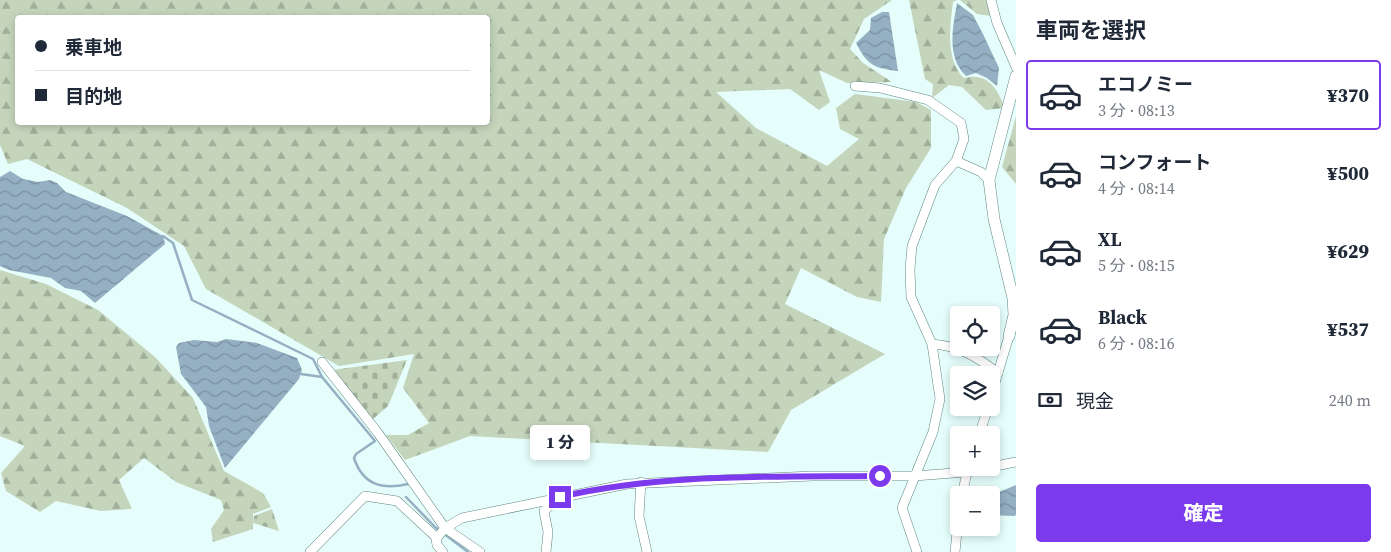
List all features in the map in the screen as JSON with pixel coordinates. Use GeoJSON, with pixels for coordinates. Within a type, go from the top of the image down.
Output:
{"type":"FeatureCollection","features":[{"type":"Feature","properties":{"kind":"street"},"geometry":{"type":"LineString","coordinates":[[991,0],[997,23],[1016,67]]}},
{"type":"Feature","properties":{"kind":"street"},"geometry":{"type":"LineString","coordinates":[[1000,369],[1013,339],[1014,315],[1013,298],[994,219],[989,180],[1016,76]]}},
{"type":"Feature","properties":{"kind":"street"},"geometry":{"type":"LineString","coordinates":[[855,86],[880,88],[928,100],[961,122],[964,139],[956,161],[935,185],[912,246],[910,269],[911,297],[932,344],[940,399],[932,432],[902,508],[917,552]]}},
{"type":"Feature","properties":{"kind":"street"},"geometry":{"type":"LineString","coordinates":[[956,161],[981,172],[989,180]]}},
{"type":"Feature","properties":{"kind":"street"},"geometry":{"type":"LineString","coordinates":[[932,344],[950,345],[967,351],[987,366]]}},
{"type":"Feature","properties":{"kind":"street"},"geometry":{"type":"LineString","coordinates":[[322,362],[378,433],[441,532]]}},
{"type":"Feature","properties":{"kind":"street"},"geometry":{"type":"LineString","coordinates":[[1000,465],[1016,462]]}},
{"type":"Feature","properties":{"kind":"street"},"geometry":{"type":"LineString","coordinates":[[443,552],[435,542],[441,532],[462,518],[596,488],[642,482],[812,476],[914,476],[950,472]]}},
{"type":"Feature","properties":{"kind":"street"},"geometry":{"type":"LineString","coordinates":[[642,482],[639,516],[647,552]]}},
{"type":"Feature","properties":{"kind":"street"},"geometry":{"type":"LineString","coordinates":[[310,552],[365,496],[397,501],[441,532],[480,552]]}},
{"type":"Feature","properties":{"kind":"street"},"geometry":{"type":"LineString","coordinates":[[546,552],[548,532],[544,511],[560,497]]}},
{"type":"Feature","properties":{"kind":"street"},"geometry":{"type":"LineString","coordinates":[[954,552],[956,536]]}},
{"type":"Feature","properties":{"kind":"green space"},"geometry":{"type":"Polygon","coordinates":[[[0,0],[892,0],[864,19],[850,49],[863,63],[892,82],[847,83],[819,70],[830,102],[819,110],[790,89],[716,92],[756,128],[827,166],[859,139],[840,129],[836,108],[855,94],[916,102],[931,110],[931,148],[906,188],[884,239],[881,302],[857,297],[801,268],[785,304],[885,354],[791,410],[768,452],[470,436],[405,460],[386,435],[408,435],[429,423],[403,388],[414,354],[339,366],[206,289],[184,246],[127,208],[27,159],[8,164],[0,145],[0,0]]]}},
{"type":"Feature","properties":{"kind":"green space"},"geometry":{"type":"Polygon","coordinates":[[[909,0],[957,0],[953,2],[950,42],[951,52],[958,71],[964,78],[979,77],[990,83],[999,94],[1005,108],[986,110],[962,87],[949,85],[932,98],[933,84],[925,79],[909,0]]]}},
{"type":"Feature","properties":{"kind":"green space"},"geometry":{"type":"Polygon","coordinates":[[[960,0],[987,0],[991,16],[977,14],[960,0]]]}},
{"type":"Feature","properties":{"kind":"green space"},"geometry":{"type":"Polygon","coordinates":[[[1016,116],[1016,184],[1002,167],[1016,116]]]}},
{"type":"Feature","properties":{"kind":"green space"},"geometry":{"type":"Polygon","coordinates":[[[0,270],[46,284],[98,310],[155,357],[193,398],[224,471],[263,493],[271,507],[253,514],[253,529],[213,542],[211,529],[224,510],[221,500],[176,482],[144,458],[119,480],[132,509],[101,511],[56,501],[40,512],[6,491],[1,473],[25,446],[0,436],[0,270]]]}},
{"type":"Feature","properties":{"kind":"green space"},"geometry":{"type":"Polygon","coordinates":[[[407,360],[388,406],[373,419],[332,370],[407,360]]]}},
{"type":"Feature","properties":{"kind":"green space"},"geometry":{"type":"Polygon","coordinates":[[[272,509],[279,531],[253,523],[254,516],[272,509]]]}},
{"type":"Feature","properties":{"kind":"water"},"geometry":{"type":"Polygon","coordinates":[[[957,3],[973,15],[983,34],[999,68],[997,86],[987,78],[976,73],[966,76],[956,60],[952,41],[957,3]]]}},
{"type":"Feature","properties":{"kind":"water"},"geometry":{"type":"Polygon","coordinates":[[[882,12],[889,12],[898,71],[877,67],[868,61],[856,43],[870,30],[871,18],[882,12]]]}},
{"type":"Feature","properties":{"kind":"water"},"geometry":{"type":"Polygon","coordinates":[[[10,171],[23,179],[38,182],[50,180],[57,183],[66,192],[127,216],[163,236],[165,244],[95,303],[81,291],[65,288],[51,278],[9,270],[0,266],[0,177],[10,171]]]}},
{"type":"Feature","properties":{"kind":"water"},"geometry":{"type":"Polygon","coordinates":[[[226,339],[257,343],[297,358],[302,370],[299,379],[225,468],[209,426],[206,407],[181,374],[176,347],[179,343],[194,340],[217,342],[226,339]]]}},
{"type":"Feature","properties":{"kind":"water"},"geometry":{"type":"Polygon","coordinates":[[[1016,485],[1016,515],[1000,515],[1000,492],[1016,485]]]}},
{"type":"Feature","properties":{"kind":"waterway"},"geometry":{"type":"LineString","coordinates":[[163,236],[173,243],[192,300],[313,359],[322,377],[375,441],[356,454],[354,458],[368,480],[382,486],[408,484]]}},
{"type":"Feature","properties":{"kind":"waterway"},"geometry":{"type":"LineString","coordinates":[[301,374],[322,377]]}},
{"type":"Feature","properties":{"kind":"waterway"},"geometry":{"type":"LineString","coordinates":[[406,497],[435,527],[468,552]]}},
{"type":"Feature","properties":{"kind":"route"},"geometry":{"type":"LineString","coordinates":[[560,497],[596,488],[657,481],[812,476],[880,476]]}}]}
